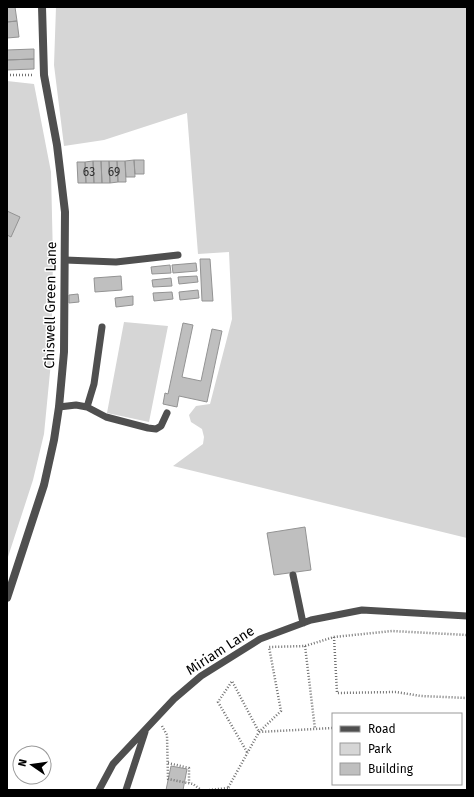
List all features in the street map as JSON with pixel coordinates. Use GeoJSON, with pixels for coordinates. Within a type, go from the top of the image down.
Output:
{"type":"FeatureCollection","features":[{"type":"Feature","properties":{"kind":"street","name":"Chiswell Green Lane"},"geometry":{"type":"LineString","coordinates":[[7,598],[44,486],[54,440],[59,407],[64,352],[64,204],[57,145],[44,75],[42,7]]}},
{"type":"Feature","properties":{"kind":"lane"},"geometry":{"type":"LineString","coordinates":[[65,260],[116,262],[178,255]]}},
{"type":"Feature","properties":{"kind":"lane"},"geometry":{"type":"LineString","coordinates":[[87,407],[94,384],[102,327]]}},
{"type":"Feature","properties":{"kind":"lane"},"geometry":{"type":"LineString","coordinates":[[59,407],[76,405],[87,407],[106,417],[156,429],[161,426],[167,412]]}},
{"type":"Feature","properties":{"kind":"lane"},"geometry":{"type":"LineString","coordinates":[[294,575],[303,623]]}},
{"type":"Feature","properties":{"kind":"lane","name":"Miriam Lane"},"geometry":{"type":"LineString","coordinates":[[99,790],[113,764],[174,699],[206,672],[260,639],[303,623],[362,610],[467,616]]}},
{"type":"Feature","properties":{"kind":"lane"},"geometry":{"type":"LineString","coordinates":[[126,790],[146,730]]}},
{"type":"Feature","properties":{"kind":"path"},"geometry":{"type":"LineString","coordinates":[[7,75],[44,75]]}},
{"type":"Feature","properties":{"kind":"path"},"geometry":{"type":"LineString","coordinates":[[209,790],[229,789],[259,732],[281,711],[269,648],[305,646],[334,637],[392,631],[467,635]]}},
{"type":"Feature","properties":{"kind":"path"},"geometry":{"type":"LineString","coordinates":[[334,637],[337,693],[396,692],[421,696],[467,698]]}},
{"type":"Feature","properties":{"kind":"path"},"geometry":{"type":"LineString","coordinates":[[305,646],[315,729]]}},
{"type":"Feature","properties":{"kind":"path"},"geometry":{"type":"LineString","coordinates":[[247,753],[218,702],[232,681],[259,732]]}},
{"type":"Feature","properties":{"kind":"path"},"geometry":{"type":"LineString","coordinates":[[157,717],[167,735],[168,779],[193,784],[201,790]]}},
{"type":"Feature","properties":{"kind":"path"},"geometry":{"type":"LineString","coordinates":[[259,732],[332,728]]}},
{"type":"Feature","properties":{"kind":"path"},"geometry":{"type":"LineString","coordinates":[[168,763],[189,768],[189,783]]}},
{"type":"Feature","properties":{"kind":"green space"},"geometry":{"type":"Polygon","coordinates":[[[56,7],[467,7],[467,538],[173,466],[203,444],[204,437],[202,429],[191,422],[189,415],[196,406],[210,404],[232,319],[229,252],[198,254],[187,113],[104,140],[64,146],[54,65],[56,7]]]}},
{"type":"Feature","properties":{"kind":"green space"},"geometry":{"type":"Polygon","coordinates":[[[7,81],[34,84],[51,172],[53,259],[51,362],[44,434],[33,480],[7,560],[7,81]]]}},
{"type":"Feature","properties":{"kind":"green space"},"geometry":{"type":"Polygon","coordinates":[[[124,322],[168,326],[149,422],[107,413],[124,322]]]}},
{"type":"Feature","properties":{"kind":"building"},"geometry":{"type":"Polygon","coordinates":[[[7,7],[15,7],[17,21],[7,22],[7,7]]]}},
{"type":"Feature","properties":{"kind":"building"},"geometry":{"type":"Polygon","coordinates":[[[17,21],[19,37],[7,38],[7,22],[17,21]]]}},
{"type":"Feature","properties":{"kind":"building"},"geometry":{"type":"Polygon","coordinates":[[[34,49],[34,59],[7,60],[7,50],[34,49]]]}},
{"type":"Feature","properties":{"kind":"building"},"geometry":{"type":"Polygon","coordinates":[[[34,59],[34,69],[7,70],[7,60],[34,59]]]}},
{"type":"Feature","properties":{"kind":"building"},"geometry":{"type":"Polygon","coordinates":[[[134,160],[144,160],[144,174],[135,174],[134,160]]]}},
{"type":"Feature","properties":{"kind":"building"},"geometry":{"type":"Polygon","coordinates":[[[134,160],[135,177],[126,177],[125,161],[134,160]]]}},
{"type":"Feature","properties":{"kind":"building"},"geometry":{"type":"Polygon","coordinates":[[[93,161],[101,161],[102,183],[94,183],[93,161]]]}},
{"type":"Feature","properties":{"kind":"building"},"geometry":{"type":"Polygon","coordinates":[[[93,161],[94,183],[86,183],[85,162],[93,161]]]}},
{"type":"Feature","properties":{"kind":"building"},"geometry":{"type":"Polygon","coordinates":[[[101,161],[109,161],[110,183],[102,183],[101,161]]]}},
{"type":"Feature","properties":{"kind":"building"},"geometry":{"type":"Polygon","coordinates":[[[109,161],[117,161],[118,182],[110,183],[109,161]]]}},
{"type":"Feature","properties":{"kind":"building"},"geometry":{"type":"Polygon","coordinates":[[[117,161],[125,161],[126,182],[118,182],[117,161]]]}},
{"type":"Feature","properties":{"kind":"building"},"geometry":{"type":"Polygon","coordinates":[[[77,162],[85,162],[86,183],[78,183],[77,162]]]}},
{"type":"Feature","properties":{"kind":"building"},"geometry":{"type":"Polygon","coordinates":[[[7,211],[20,217],[11,237],[7,235],[7,211]]]}},
{"type":"Feature","properties":{"kind":"building"},"geometry":{"type":"Polygon","coordinates":[[[200,259],[210,259],[213,301],[202,301],[200,259]]]}},
{"type":"Feature","properties":{"kind":"building"},"geometry":{"type":"Polygon","coordinates":[[[196,263],[197,271],[173,273],[172,265],[196,263]]]}},
{"type":"Feature","properties":{"kind":"building"},"geometry":{"type":"Polygon","coordinates":[[[170,265],[171,273],[152,274],[151,267],[170,265]]]}},
{"type":"Feature","properties":{"kind":"building"},"geometry":{"type":"Polygon","coordinates":[[[121,276],[122,290],[95,292],[94,278],[121,276]]]}},
{"type":"Feature","properties":{"kind":"building"},"geometry":{"type":"Polygon","coordinates":[[[197,276],[198,282],[179,284],[178,277],[197,276]]]}},
{"type":"Feature","properties":{"kind":"building"},"geometry":{"type":"Polygon","coordinates":[[[171,278],[172,286],[153,287],[152,280],[171,278]]]}},
{"type":"Feature","properties":{"kind":"building"},"geometry":{"type":"Polygon","coordinates":[[[198,290],[199,298],[180,300],[179,292],[198,290]]]}},
{"type":"Feature","properties":{"kind":"building"},"geometry":{"type":"Polygon","coordinates":[[[172,292],[173,299],[154,301],[153,293],[172,292]]]}},
{"type":"Feature","properties":{"kind":"building"},"geometry":{"type":"Polygon","coordinates":[[[78,294],[79,302],[69,303],[69,295],[78,294]]]}},
{"type":"Feature","properties":{"kind":"building"},"geometry":{"type":"Polygon","coordinates":[[[133,296],[133,305],[116,307],[115,298],[133,296]]]}},
{"type":"Feature","properties":{"kind":"building"},"geometry":{"type":"Polygon","coordinates":[[[183,323],[193,325],[182,377],[201,381],[212,329],[222,331],[207,402],[179,396],[177,407],[163,404],[165,393],[168,394],[183,323]]]}},
{"type":"Feature","properties":{"kind":"building"},"geometry":{"type":"Polygon","coordinates":[[[305,527],[311,570],[274,575],[267,533],[305,527]]]}},
{"type":"Feature","properties":{"kind":"building"},"geometry":{"type":"Polygon","coordinates":[[[171,766],[187,769],[183,790],[166,790],[171,766]]]}}]}
